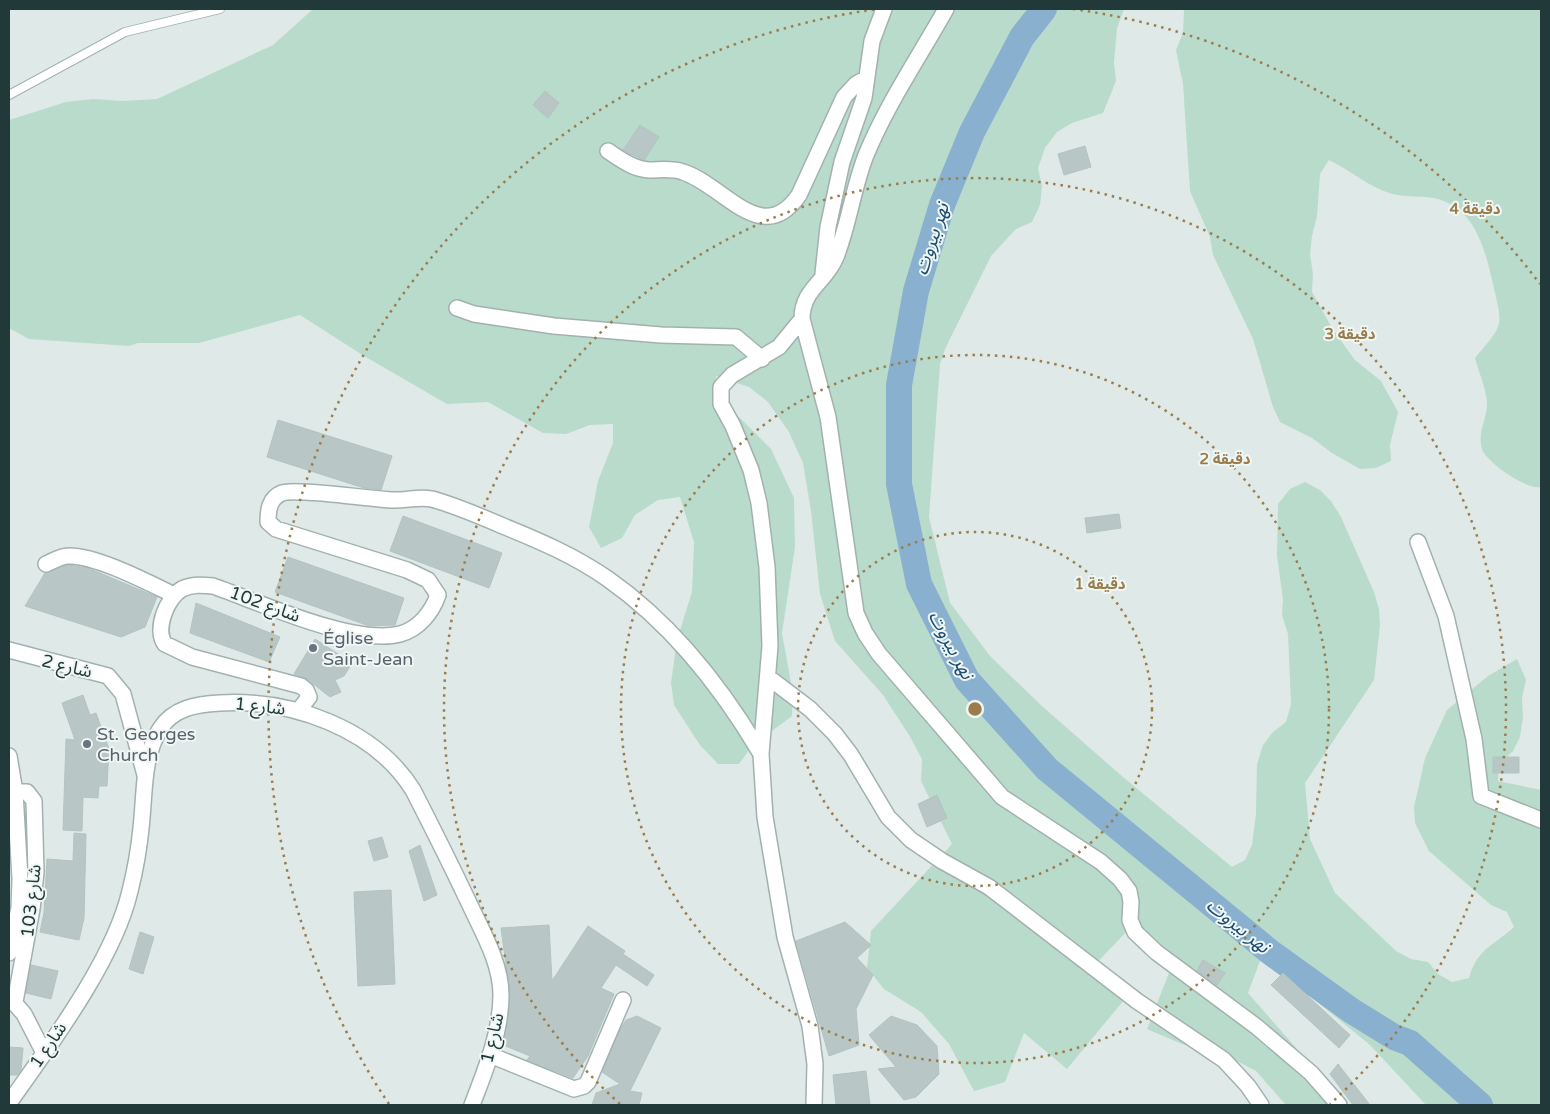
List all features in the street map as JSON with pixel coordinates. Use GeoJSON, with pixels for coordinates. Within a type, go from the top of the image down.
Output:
{"type":"FeatureCollection","features":[{"type":"Feature","properties":{"kind":"street"},"geometry":{"type":"LineString","coordinates":[[823,276],[828,227],[842,162],[864,98],[865,79],[872,41],[884,9]]}},
{"type":"Feature","properties":{"kind":"street"},"geometry":{"type":"LineString","coordinates":[[946,9],[887,111],[865,157],[835,260],[808,295],[802,306],[802,319],[828,417],[856,612],[865,633],[879,654],[1002,797],[1101,862],[1120,879],[1129,891],[1131,902],[1130,920],[1135,932],[1156,952],[1272,1040],[1311,1074],[1339,1105]]}},
{"type":"Feature","properties":{"kind":"street"},"geometry":{"type":"LineString","coordinates":[[608,150],[628,164],[647,170],[666,169],[683,172],[710,185],[740,208],[758,216],[771,217],[782,213],[792,206],[799,195],[844,97],[856,84],[865,79]]}},
{"type":"Feature","properties":{"kind":"street"},"geometry":{"type":"LineString","coordinates":[[457,308],[474,314],[554,326],[661,335],[736,337],[762,359]]}},
{"type":"Feature","properties":{"kind":"street"},"geometry":{"type":"LineString","coordinates":[[802,319],[779,347],[762,359],[732,375],[721,387],[721,404],[733,426],[751,470],[759,503],[767,567],[770,646],[761,754],[765,817],[785,937],[810,1026],[815,1064],[814,1105]]}},
{"type":"Feature","properties":{"kind":"street","name":"شارع 102"},"geometry":{"type":"LineString","coordinates":[[174,595],[181,589],[197,585],[214,586],[335,630],[384,635],[400,634],[423,620],[433,608],[438,595],[428,580],[407,570],[276,529],[268,522],[268,511],[273,499],[282,493],[324,493],[394,500],[415,497],[431,499],[555,547],[608,579],[645,607],[711,677],[738,715],[761,754]]}},
{"type":"Feature","properties":{"kind":"street"},"geometry":{"type":"LineString","coordinates":[[1418,542],[1446,616],[1474,739],[1481,796],[1541,820]]}},
{"type":"Feature","properties":{"kind":"street"},"geometry":{"type":"LineString","coordinates":[[46,564],[70,556],[93,561],[128,573],[174,595],[163,617],[160,633],[165,644],[192,657],[301,686],[306,690],[309,697],[299,710]]}},
{"type":"Feature","properties":{"kind":"street","name":"شارع 2"},"geometry":{"type":"LineString","coordinates":[[9,650],[108,676],[123,694],[145,775]]}},
{"type":"Feature","properties":{"kind":"street"},"geometry":{"type":"LineString","coordinates":[[768,677],[810,709],[834,734],[851,755],[888,817],[912,840],[942,861],[990,887],[1137,1001],[1224,1060],[1248,1086],[1261,1105]]}},
{"type":"Feature","properties":{"kind":"street","name":"شارع 1"},"geometry":{"type":"LineString","coordinates":[[10,1103],[44,1053],[100,962],[122,918],[130,892],[137,852],[145,775],[151,749],[160,729],[179,711],[213,703],[248,701],[299,710],[351,733],[372,747],[401,771],[413,790],[492,955],[501,995],[499,1017],[490,1055],[472,1105]]}},
{"type":"Feature","properties":{"kind":"street"},"geometry":{"type":"LineString","coordinates":[[9,756],[15,792],[19,908],[9,953]]}},
{"type":"Feature","properties":{"kind":"street","name":"شارع 103"},"geometry":{"type":"LineString","coordinates":[[15,792],[27,792],[34,801],[36,863],[32,909],[12,999],[44,1053]]}},
{"type":"Feature","properties":{"kind":"street"},"geometry":{"type":"LineString","coordinates":[[490,1055],[574,1089],[579,1088],[588,1082],[623,1000]]}},
{"type":"Feature","properties":{"kind":"lane"},"geometry":{"type":"LineString","coordinates":[[9,95],[125,32],[220,9]]}},
{"type":"Feature","properties":{"kind":"green space"},"geometry":{"type":"Polygon","coordinates":[[[313,9],[1124,9],[1117,28],[1114,62],[1116,81],[1103,113],[1072,123],[1057,132],[1045,148],[1038,168],[1042,186],[1040,205],[1032,222],[1016,229],[991,256],[945,349],[940,364],[929,517],[950,603],[990,656],[1043,707],[1123,777],[1232,867],[1245,860],[1252,845],[1256,814],[1257,764],[1263,745],[1273,732],[1286,722],[1291,704],[1288,634],[1282,615],[1283,600],[1277,555],[1278,504],[1290,489],[1305,482],[1320,490],[1331,501],[1341,517],[1374,592],[1379,609],[1380,625],[1374,680],[1305,783],[1310,839],[1335,893],[1396,951],[1411,959],[1428,962],[1438,974],[1452,982],[1469,978],[1476,960],[1481,954],[1514,927],[1507,912],[1491,905],[1429,851],[1415,823],[1414,807],[1425,758],[1447,710],[1488,676],[1517,659],[1526,680],[1522,698],[1523,717],[1520,737],[1513,751],[1499,764],[1498,781],[1541,790],[1541,1105],[1426,1105],[1370,1045],[1321,1005],[1264,950],[1248,993],[1346,1105],[1286,1105],[1256,1071],[1231,1058],[1182,1044],[1147,1029],[1174,960],[1129,929],[1088,972],[1124,1000],[1067,1069],[1024,1033],[1005,1082],[974,1091],[949,1044],[921,1012],[884,989],[867,968],[871,931],[952,844],[921,781],[922,759],[909,735],[883,695],[835,641],[820,594],[811,511],[803,463],[789,432],[768,402],[749,387],[716,376],[721,402],[771,449],[794,498],[795,547],[782,633],[793,694],[792,716],[752,746],[739,764],[718,764],[700,745],[674,705],[671,683],[677,640],[692,592],[694,542],[680,497],[658,500],[635,515],[622,538],[601,548],[589,527],[598,481],[613,443],[613,424],[590,425],[566,434],[543,433],[488,402],[447,404],[364,356],[300,315],[199,343],[138,343],[129,346],[29,339],[9,328],[9,120],[66,102],[93,99],[123,101],[157,99],[273,45],[313,9]]]}},
{"type":"Feature","properties":{"kind":"green space"},"geometry":{"type":"Polygon","coordinates":[[[1184,9],[1541,9],[1541,487],[1527,485],[1508,474],[1491,461],[1482,449],[1481,431],[1486,415],[1487,403],[1475,358],[1496,331],[1499,317],[1486,258],[1477,233],[1470,222],[1462,212],[1451,204],[1438,199],[1389,193],[1373,186],[1329,160],[1320,174],[1317,216],[1312,236],[1310,254],[1313,274],[1312,292],[1333,330],[1355,360],[1381,381],[1398,412],[1390,445],[1391,461],[1376,468],[1360,469],[1332,453],[1312,438],[1280,422],[1273,407],[1253,339],[1213,255],[1210,237],[1190,191],[1183,84],[1176,50],[1183,33],[1184,9]]]}},
{"type":"Feature","properties":{"kind":"building"},"geometry":{"type":"Polygon","coordinates":[[[545,91],[559,103],[548,118],[533,105],[545,91]]]}},
{"type":"Feature","properties":{"kind":"building"},"geometry":{"type":"Polygon","coordinates":[[[640,125],[659,137],[644,160],[623,150],[640,125]]]}},
{"type":"Feature","properties":{"kind":"building"},"geometry":{"type":"Polygon","coordinates":[[[1085,146],[1091,167],[1064,175],[1058,154],[1085,146]]]}},
{"type":"Feature","properties":{"kind":"building"},"geometry":{"type":"Polygon","coordinates":[[[278,420],[392,456],[381,490],[364,488],[267,457],[278,420]]]}},
{"type":"Feature","properties":{"kind":"building"},"geometry":{"type":"Polygon","coordinates":[[[1119,514],[1121,528],[1087,533],[1085,518],[1119,514]]]}},
{"type":"Feature","properties":{"kind":"building"},"geometry":{"type":"Polygon","coordinates":[[[403,516],[502,553],[489,588],[390,551],[403,516]]]}},
{"type":"Feature","properties":{"kind":"building"},"geometry":{"type":"Polygon","coordinates":[[[288,557],[404,598],[395,625],[369,626],[275,592],[288,557]]]}},
{"type":"Feature","properties":{"kind":"building"},"geometry":{"type":"Polygon","coordinates":[[[68,565],[88,568],[157,597],[145,627],[121,637],[25,606],[45,573],[68,565]]]}},
{"type":"Feature","properties":{"kind":"building"},"geometry":{"type":"Polygon","coordinates":[[[196,603],[280,637],[269,662],[190,633],[196,603]]]}},
{"type":"Feature","properties":{"kind":"building"},"geometry":{"type":"Polygon","coordinates":[[[315,639],[352,663],[344,676],[335,680],[341,692],[330,697],[307,679],[294,674],[315,639]]]}},
{"type":"Feature","properties":{"kind":"building","name":"St. Georges Church"},"geometry":{"type":"Polygon","coordinates":[[[83,695],[90,715],[96,713],[109,749],[107,786],[99,786],[98,798],[83,797],[82,831],[63,830],[66,739],[75,740],[62,703],[83,695]]]}},
{"type":"Feature","properties":{"kind":"building"},"geometry":{"type":"Polygon","coordinates":[[[1493,757],[1519,757],[1519,773],[1493,773],[1493,757]]]}},
{"type":"Feature","properties":{"kind":"building"},"geometry":{"type":"Polygon","coordinates":[[[937,795],[947,818],[927,827],[918,804],[937,795]]]}},
{"type":"Feature","properties":{"kind":"building"},"geometry":{"type":"Polygon","coordinates":[[[74,833],[86,834],[84,918],[79,940],[40,932],[44,913],[47,859],[73,861],[74,833]]]}},
{"type":"Feature","properties":{"kind":"building"},"geometry":{"type":"Polygon","coordinates":[[[382,837],[388,857],[374,861],[368,841],[382,837]]]}},
{"type":"Feature","properties":{"kind":"building"},"geometry":{"type":"Polygon","coordinates":[[[420,845],[437,895],[424,901],[409,851],[420,845]]]}},
{"type":"Feature","properties":{"kind":"building"},"geometry":{"type":"Polygon","coordinates":[[[391,890],[395,984],[358,986],[354,892],[391,890]]]}},
{"type":"Feature","properties":{"kind":"building"},"geometry":{"type":"Polygon","coordinates":[[[845,922],[871,945],[857,958],[873,975],[856,1009],[859,1045],[829,1056],[796,941],[845,922]]]}},
{"type":"Feature","properties":{"kind":"building"},"geometry":{"type":"Polygon","coordinates":[[[549,925],[552,981],[588,926],[625,951],[623,954],[654,975],[647,986],[616,965],[601,988],[614,994],[588,1056],[573,1078],[527,1060],[530,1056],[503,1045],[510,994],[501,928],[549,925]]]}},
{"type":"Feature","properties":{"kind":"building"},"geometry":{"type":"Polygon","coordinates":[[[140,932],[154,937],[143,974],[129,969],[140,932]]]}},
{"type":"Feature","properties":{"kind":"building"},"geometry":{"type":"Polygon","coordinates":[[[1203,960],[1225,973],[1217,985],[1197,971],[1203,960]]]}},
{"type":"Feature","properties":{"kind":"building"},"geometry":{"type":"Polygon","coordinates":[[[31,965],[58,971],[51,999],[26,993],[31,965]]]}},
{"type":"Feature","properties":{"kind":"building"},"geometry":{"type":"Polygon","coordinates":[[[1283,973],[1350,1035],[1339,1048],[1271,985],[1283,973]]]}},
{"type":"Feature","properties":{"kind":"building"},"geometry":{"type":"Polygon","coordinates":[[[637,1016],[661,1028],[630,1091],[642,1093],[639,1105],[592,1105],[596,1093],[620,1084],[602,1072],[626,1020],[637,1016]]]}},
{"type":"Feature","properties":{"kind":"building"},"geometry":{"type":"Polygon","coordinates":[[[891,1016],[917,1025],[937,1046],[939,1074],[916,1097],[904,1100],[878,1069],[896,1067],[869,1035],[891,1016]]]}},
{"type":"Feature","properties":{"kind":"building"},"geometry":{"type":"Polygon","coordinates":[[[9,1047],[23,1048],[21,1070],[17,1075],[9,1075],[9,1047]]]}},
{"type":"Feature","properties":{"kind":"building"},"geometry":{"type":"Polygon","coordinates":[[[1338,1064],[1370,1105],[1353,1105],[1330,1074],[1338,1064]]]}},
{"type":"Feature","properties":{"kind":"building"},"geometry":{"type":"Polygon","coordinates":[[[866,1071],[870,1105],[836,1105],[833,1075],[866,1071]]]}},
{"type":"Feature","properties":{"kind":"waterway","name":"نهر بيروت"},"geometry":{"type":"LineString","coordinates":[[1044,9],[1022,37],[972,132],[942,205],[916,291],[899,385],[899,484],[919,584],[967,680],[1047,769],[1270,952],[1352,1011],[1394,1037],[1410,1043],[1480,1105]]}},
{"type":"Feature","properties":{"kind":"place","name":"Église Saint-Jean"},"geometry":{"type":"Point","coordinates":[313,648]}},
{"type":"Feature","properties":{"kind":"place","name":"St. Georges Church"},"geometry":{"type":"Point","coordinates":[87,744]}}]}
